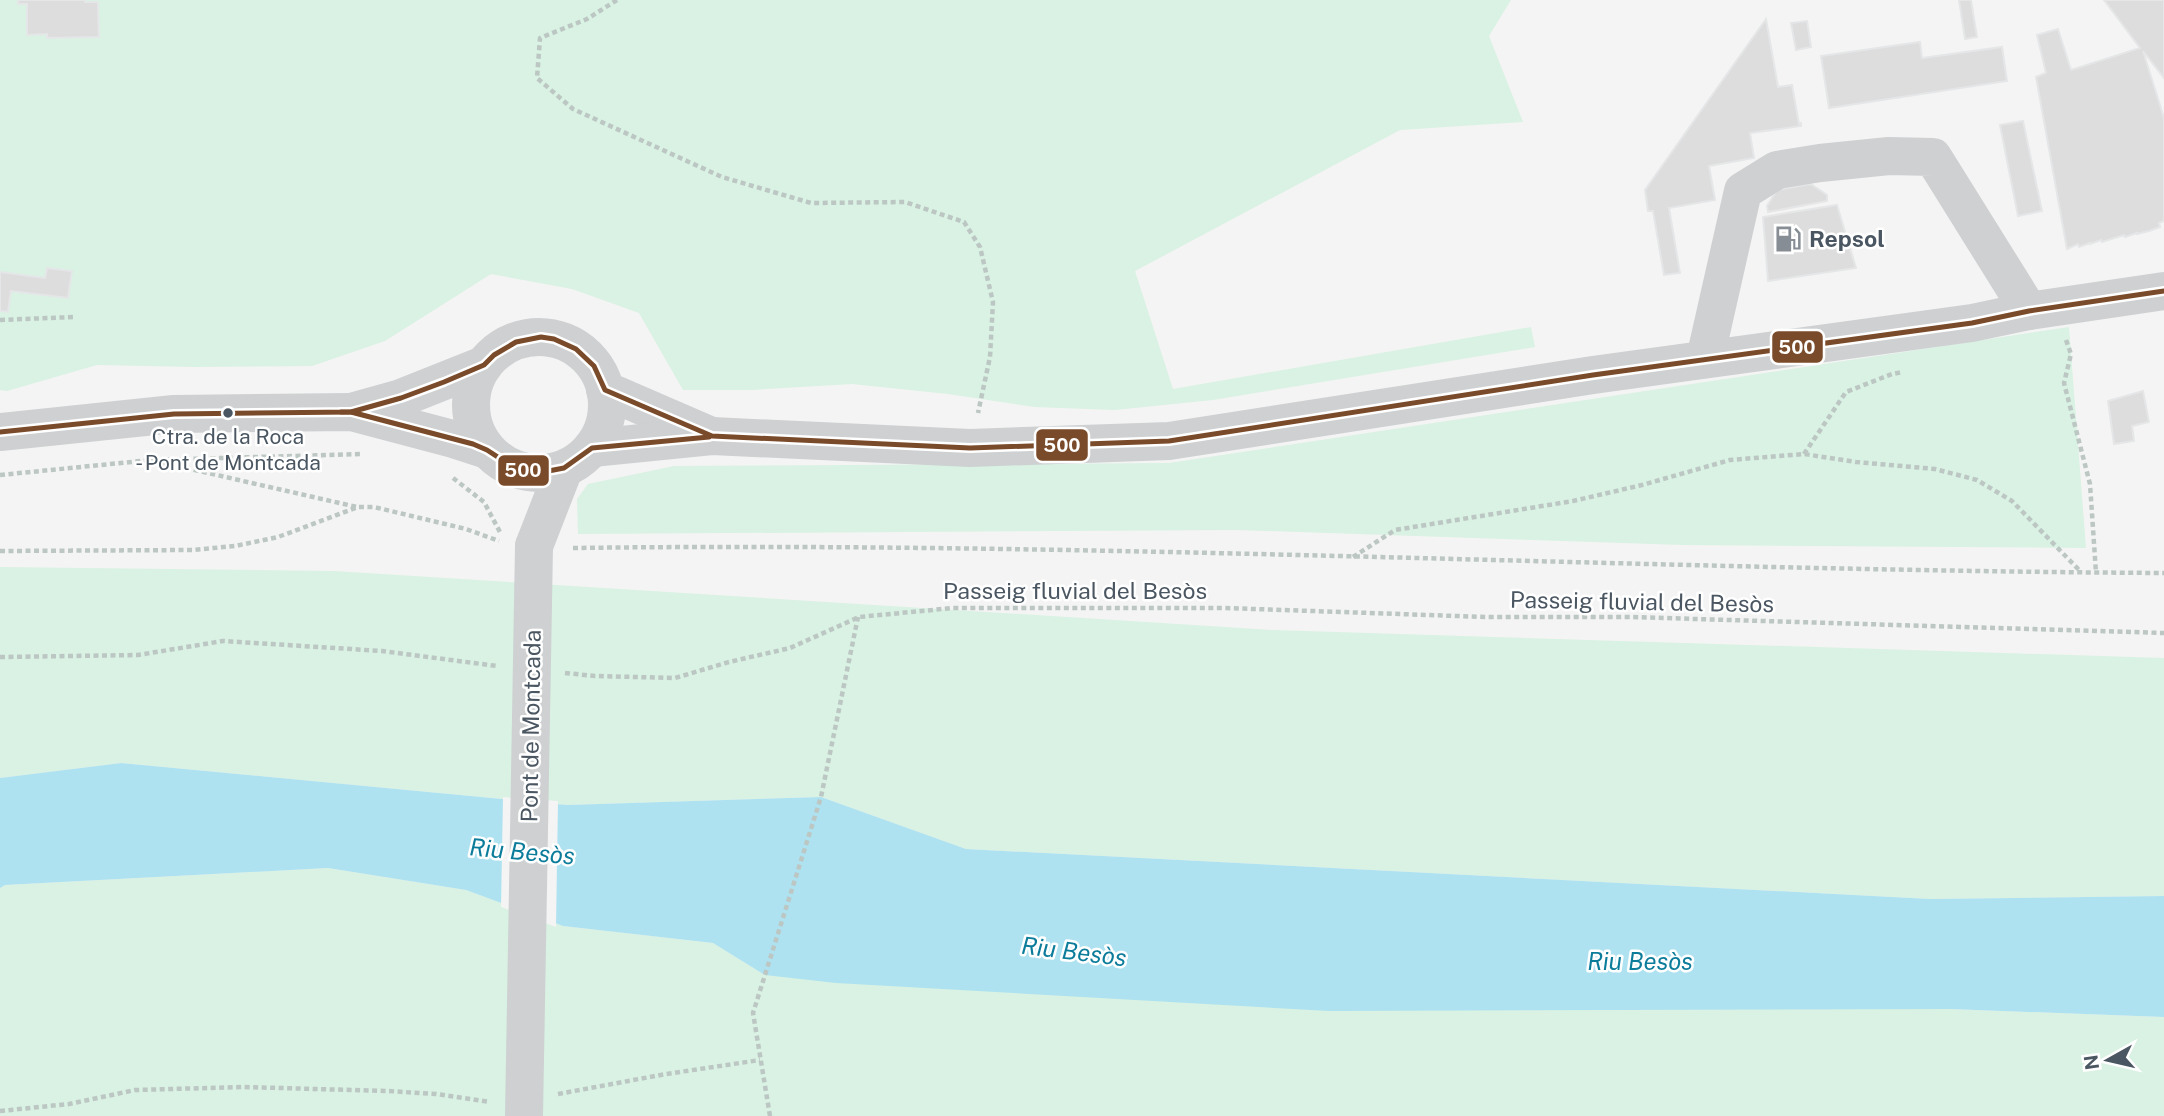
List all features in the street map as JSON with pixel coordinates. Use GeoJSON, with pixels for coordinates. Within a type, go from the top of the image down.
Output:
{"type":"FeatureCollection","features":[{"type":"Feature","properties":{"kind":"street"},"geometry":{"type":"LineString","coordinates":[[1704,359],[1743,191],[1777,170],[1820,163],[1889,156],[1933,157],[2029,311]]}},
{"type":"Feature","properties":{"kind":"street"},"geometry":{"type":"LineString","coordinates":[[0,432],[174,414],[351,412],[453,439],[528,473],[544,473],[578,458],[712,436],[970,448],[1169,441],[1704,359],[1972,323],[2029,311],[2164,291]]}},
{"type":"Feature","properties":{"kind":"street"},"geometry":{"type":"LineString","coordinates":[[528,338],[554,339],[576,349],[586,356],[600,376],[605,390],[606,414],[603,426],[578,458],[551,547],[500,459],[475,427],[471,405],[473,388],[484,365],[494,355],[528,338]]}},
{"type":"Feature","properties":{"kind":"street"},"geometry":{"type":"LineString","coordinates":[[351,412],[401,398],[484,365]]}},
{"type":"Feature","properties":{"kind":"street"},"geometry":{"type":"LineString","coordinates":[[605,390],[712,436]]}},
{"type":"Feature","properties":{"kind":"street","name":"Pont de Montcada"},"geometry":{"type":"LineString","coordinates":[[522,1105],[551,547]]}},
{"type":"Feature","properties":{"kind":"path"},"geometry":{"type":"LineString","coordinates":[[617,0],[587,19],[540,38],[537,78],[573,109],[722,177],[811,203],[905,202],[964,222],[980,247],[993,302],[990,358],[970,448]]}},
{"type":"Feature","properties":{"kind":"path"},"geometry":{"type":"LineString","coordinates":[[0,320],[74,317]]}},
{"type":"Feature","properties":{"kind":"path"},"geometry":{"type":"LineString","coordinates":[[2062,329],[2071,354],[2064,383],[2090,484],[2096,573]]}},
{"type":"Feature","properties":{"kind":"path"},"geometry":{"type":"LineString","coordinates":[[0,474],[150,460],[375,454]]}},
{"type":"Feature","properties":{"kind":"path"},"geometry":{"type":"LineString","coordinates":[[1353,557],[1395,530],[1573,501],[1730,460],[1804,454],[1935,469],[1977,480],[2011,501],[2081,573]]}},
{"type":"Feature","properties":{"kind":"path"},"geometry":{"type":"LineString","coordinates":[[150,460],[358,507],[374,507],[466,529],[506,544],[484,502],[451,477]]}},
{"type":"Feature","properties":{"kind":"path"},"geometry":{"type":"LineString","coordinates":[[0,551],[192,550],[235,546],[278,537],[358,507]]}},
{"type":"Feature","properties":{"kind":"path"},"geometry":{"type":"LineString","coordinates":[[551,547],[685,546],[1134,552],[2164,573]]}},
{"type":"Feature","properties":{"kind":"path","name":"Passeig fluvial del Besòs"},"geometry":{"type":"LineString","coordinates":[[554,672],[676,678],[790,648],[859,617],[953,608],[1225,608],[2164,633]]}},
{"type":"Feature","properties":{"kind":"path"},"geometry":{"type":"LineString","coordinates":[[770,1116],[753,1013],[821,797],[859,617]]}},
{"type":"Feature","properties":{"kind":"path"},"geometry":{"type":"LineString","coordinates":[[0,657],[138,654],[223,641],[383,651],[499,666]]}},
{"type":"Feature","properties":{"kind":"path"},"geometry":{"type":"LineString","coordinates":[[0,1111],[69,1104],[135,1090],[244,1087],[436,1094],[522,1105],[666,1074],[760,1060]]}},
{"type":"Feature","properties":{"kind":"green space"},"geometry":{"type":"Polygon","coordinates":[[[0,0],[1511,0],[1489,36],[1523,122],[1400,130],[1135,271],[1173,389],[1531,327],[1535,347],[1213,400],[1115,410],[1034,407],[948,394],[852,384],[750,390],[683,390],[639,313],[572,289],[491,274],[385,341],[312,366],[97,365],[7,391],[0,390],[0,0]]]}},
{"type":"Feature","properties":{"kind":"green space"},"geometry":{"type":"Polygon","coordinates":[[[2069,327],[2086,548],[1684,545],[1237,530],[578,534],[577,499],[588,484],[674,466],[1169,463],[2069,327]]]}},
{"type":"Feature","properties":{"kind":"green space"},"geometry":{"type":"Polygon","coordinates":[[[0,567],[334,571],[1273,630],[2164,658],[2164,896],[1930,899],[966,849],[821,797],[567,805],[121,763],[0,778],[0,567]]]}},
{"type":"Feature","properties":{"kind":"green space"},"geometry":{"type":"Polygon","coordinates":[[[328,868],[466,890],[563,926],[713,943],[765,975],[2164,1017],[2164,1116],[0,1116],[0,888],[5,885],[328,868]]]}},
{"type":"Feature","properties":{"kind":"water","name":"Riu Besòs"},"geometry":{"type":"Polygon","coordinates":[[[121,763],[567,805],[821,797],[966,849],[1930,899],[2164,896],[2164,1017],[1950,1009],[1329,1011],[836,983],[765,975],[713,943],[563,926],[466,890],[328,868],[5,885],[0,888],[0,778],[121,763]]]}},
{"type":"Feature","properties":{"kind":"pier"},"geometry":{"type":"Polygon","coordinates":[[[503,797],[558,801],[556,927],[501,907],[503,797]]]}},
{"type":"Feature","properties":{"kind":"building"},"geometry":{"type":"Polygon","coordinates":[[[18,0],[98,2],[99,37],[47,38],[47,34],[27,35],[27,4],[18,4],[18,0]]]}},
{"type":"Feature","properties":{"kind":"building"},"geometry":{"type":"Polygon","coordinates":[[[1959,0],[1971,0],[1977,37],[1965,39],[1959,0]]]}},
{"type":"Feature","properties":{"kind":"building"},"geometry":{"type":"Polygon","coordinates":[[[2104,0],[2164,0],[2164,78],[2143,51],[2164,118],[2164,221],[2159,223],[2160,227],[2149,231],[2079,247],[2078,244],[2067,249],[2036,77],[2046,73],[2037,35],[2058,29],[2071,70],[2140,48],[2104,0]]]}},
{"type":"Feature","properties":{"kind":"building"},"geometry":{"type":"Polygon","coordinates":[[[1766,19],[1778,87],[1792,85],[1801,126],[1750,133],[1754,158],[1709,166],[1715,200],[1669,208],[1680,273],[1664,275],[1653,211],[1648,211],[1645,190],[1766,19]]]}},
{"type":"Feature","properties":{"kind":"building"},"geometry":{"type":"Polygon","coordinates":[[[1807,21],[1811,47],[1796,50],[1791,23],[1807,21]]]}},
{"type":"Feature","properties":{"kind":"building"},"geometry":{"type":"Polygon","coordinates":[[[1920,42],[1922,58],[2002,47],[2007,81],[1829,108],[1821,56],[1920,42]]]}},
{"type":"Feature","properties":{"kind":"building"},"geometry":{"type":"Polygon","coordinates":[[[2023,121],[2042,211],[2018,216],[2000,125],[2023,121]]]}},
{"type":"Feature","properties":{"kind":"building"},"geometry":{"type":"Polygon","coordinates":[[[1811,184],[1827,195],[1827,201],[1768,212],[1767,206],[1777,190],[1811,184]]]}},
{"type":"Feature","properties":{"kind":"building"},"geometry":{"type":"Polygon","coordinates":[[[1837,205],[1856,268],[1768,281],[1763,217],[1837,205]]]}},
{"type":"Feature","properties":{"kind":"building"},"geometry":{"type":"Polygon","coordinates":[[[47,268],[72,271],[68,298],[11,291],[8,312],[0,311],[0,272],[45,278],[47,268]]]}},
{"type":"Feature","properties":{"kind":"building"},"geometry":{"type":"Polygon","coordinates":[[[2143,391],[2149,422],[2132,426],[2134,441],[2114,444],[2108,401],[2143,391]]]}},
{"type":"Feature","properties":{"kind":"transit line","name":"500"},"geometry":{"type":"LineString","coordinates":[[0,432],[174,414],[351,412],[444,382],[484,365],[494,355],[516,342],[541,337],[554,339],[576,349],[594,366],[605,390],[712,436],[970,448],[1169,441],[1593,375],[1972,323],[2029,311],[2164,291]]}},
{"type":"Feature","properties":{"kind":"transit line","name":"500"},"geometry":{"type":"LineString","coordinates":[[341,412],[351,412],[473,444],[516,469],[538,473],[564,468],[592,448],[709,437]]}},
{"type":"Feature","properties":{"kind":"place","name":"Repsol"},"geometry":{"type":"Point","coordinates":[1788,239]}},
{"type":"Feature","properties":{"kind":"place","name":"Ctra. de la Roca - Pont de Montcada"},"geometry":{"type":"Point","coordinates":[228,413]}}]}
